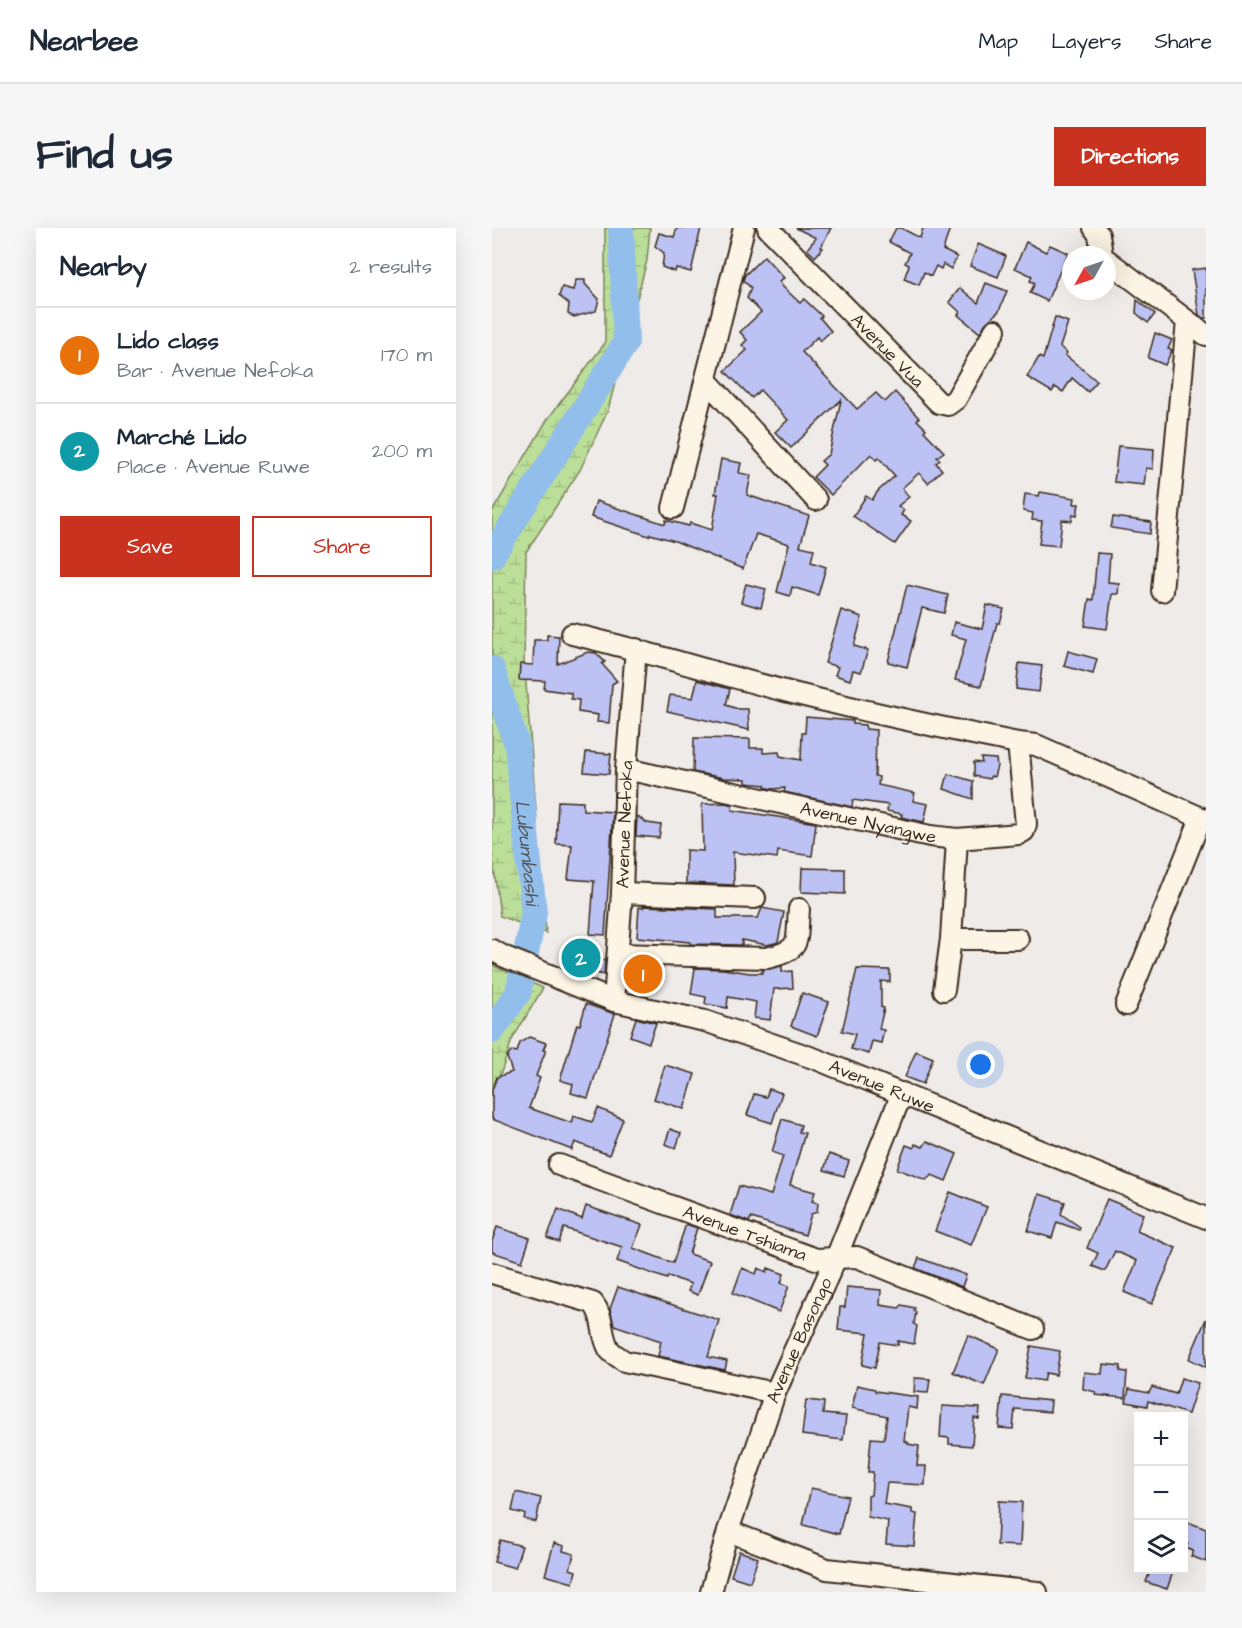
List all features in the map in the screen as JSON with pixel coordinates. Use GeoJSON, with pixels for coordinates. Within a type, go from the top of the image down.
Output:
{"type":"FeatureCollection","features":[{"type":"Feature","properties":{"kind":"street"},"geometry":{"type":"LineString","coordinates":[[673,508],[744,228]]}},
{"type":"Feature","properties":{"kind":"street","name":"Avenue Vua"},"geometry":{"type":"LineString","coordinates":[[768,228],[939,403],[948,405],[956,399],[995,330]]}},
{"type":"Feature","properties":{"kind":"street"},"geometry":{"type":"LineString","coordinates":[[1094,228],[1099,235],[1101,246]]}},
{"type":"Feature","properties":{"kind":"street"},"geometry":{"type":"LineString","coordinates":[[1116,267],[1206,335]]}},
{"type":"Feature","properties":{"kind":"street"},"geometry":{"type":"LineString","coordinates":[[1162,591],[1187,321]]}},
{"type":"Feature","properties":{"kind":"street"},"geometry":{"type":"LineString","coordinates":[[706,380],[816,500]]}},
{"type":"Feature","properties":{"kind":"street"},"geometry":{"type":"LineString","coordinates":[[572,634],[636,649],[803,696],[903,720],[1036,745],[1204,819],[1126,1005]]}},
{"type":"Feature","properties":{"kind":"street","name":"Avenue Nefoka"},"geometry":{"type":"LineString","coordinates":[[614,1001],[622,893],[626,769],[636,649]]}},
{"type":"Feature","properties":{"kind":"street","name":"Avenue Nyangwe"},"geometry":{"type":"LineString","coordinates":[[626,769],[930,836],[957,839],[1019,834],[1024,831],[1026,824],[1018,743]]}},
{"type":"Feature","properties":{"kind":"street"},"geometry":{"type":"LineString","coordinates":[[944,990],[951,939],[957,839]]}},
{"type":"Feature","properties":{"kind":"street"},"geometry":{"type":"LineString","coordinates":[[622,893],[755,898]]}},
{"type":"Feature","properties":{"kind":"street"},"geometry":{"type":"LineString","coordinates":[[618,954],[767,958],[786,953],[794,946],[799,909]]}},
{"type":"Feature","properties":{"kind":"street"},"geometry":{"type":"LineString","coordinates":[[951,939],[1018,939]]}},
{"type":"Feature","properties":{"kind":"street","name":"Avenue Ruwe"},"geometry":{"type":"LineString","coordinates":[[498,954],[614,1001],[705,1021],[816,1059],[1206,1218]]}},
{"type":"Feature","properties":{"kind":"street","name":"Avenue Basongo"},"geometry":{"type":"LineString","coordinates":[[711,1592],[728,1531],[775,1393],[837,1258],[902,1093]]}},
{"type":"Feature","properties":{"kind":"street","name":"Avenue Tshiama"},"geometry":{"type":"LineString","coordinates":[[559,1165],[816,1259],[857,1257],[1033,1329]]}},
{"type":"Feature","properties":{"kind":"street"},"geometry":{"type":"LineString","coordinates":[[492,1273],[593,1303],[601,1313],[604,1337],[610,1351],[624,1361],[775,1393]]}},
{"type":"Feature","properties":{"kind":"street"},"geometry":{"type":"LineString","coordinates":[[728,1531],[827,1569],[1037,1592]]}},
{"type":"Feature","properties":{"kind":"green space"},"geometry":{"type":"Polygon","coordinates":[[[605,228],[650,228],[647,260],[608,410],[580,470],[526,552],[524,659],[546,933],[500,916],[492,852],[492,512],[547,420],[605,343],[605,228]]]}},
{"type":"Feature","properties":{"kind":"green space"},"geometry":{"type":"Polygon","coordinates":[[[492,965],[543,988],[512,1040],[492,1099],[492,965]]]}},
{"type":"Feature","properties":{"kind":"building"},"geometry":{"type":"Polygon","coordinates":[[[677,228],[701,228],[691,272],[676,268],[675,272],[662,267],[664,253],[655,246],[659,233],[674,237],[677,228]]]}},
{"type":"Feature","properties":{"kind":"building"},"geometry":{"type":"Polygon","coordinates":[[[796,228],[831,228],[821,247],[823,248],[815,257],[807,249],[816,238],[796,228]]]}},
{"type":"Feature","properties":{"kind":"building"},"geometry":{"type":"Polygon","coordinates":[[[896,228],[901,228],[920,238],[923,228],[950,228],[943,250],[957,257],[951,269],[943,264],[941,269],[936,266],[931,276],[924,272],[919,285],[904,279],[909,265],[905,263],[910,253],[889,242],[896,228]]]}},
{"type":"Feature","properties":{"kind":"building"},"geometry":{"type":"Polygon","coordinates":[[[1026,242],[1046,252],[1050,245],[1062,250],[1062,267],[1047,301],[1030,293],[1035,283],[1030,281],[1032,276],[1015,268],[1026,242]]]}},
{"type":"Feature","properties":{"kind":"building"},"geometry":{"type":"Polygon","coordinates":[[[978,244],[1006,256],[998,277],[970,266],[978,244]]]}},
{"type":"Feature","properties":{"kind":"building"},"geometry":{"type":"Polygon","coordinates":[[[764,256],[784,278],[779,281],[783,287],[800,303],[804,299],[822,316],[820,318],[831,331],[820,341],[817,337],[802,352],[857,409],[876,393],[885,402],[895,392],[919,418],[917,420],[926,429],[924,431],[944,452],[937,457],[940,460],[936,463],[942,470],[928,483],[919,473],[902,488],[909,497],[898,506],[904,510],[901,515],[911,521],[895,544],[853,516],[866,496],[872,500],[878,491],[895,476],[879,458],[876,460],[871,454],[831,495],[813,477],[825,465],[821,461],[829,454],[841,400],[791,448],[775,432],[788,420],[760,390],[752,398],[725,371],[747,350],[742,345],[747,340],[740,332],[761,312],[747,298],[751,288],[743,280],[764,256]]]}},
{"type":"Feature","properties":{"kind":"building"},"geometry":{"type":"Polygon","coordinates":[[[1206,268],[1206,318],[1203,318],[1199,315],[1192,270],[1206,268]]]}},
{"type":"Feature","properties":{"kind":"building"},"geometry":{"type":"Polygon","coordinates":[[[576,280],[585,280],[585,284],[599,299],[596,311],[574,317],[568,314],[569,304],[559,296],[562,287],[573,290],[576,280]]]}},
{"type":"Feature","properties":{"kind":"building"},"geometry":{"type":"Polygon","coordinates":[[[986,283],[1007,291],[999,311],[985,324],[980,333],[958,315],[960,312],[949,302],[960,288],[978,303],[986,283]]]}},
{"type":"Feature","properties":{"kind":"building"},"geometry":{"type":"Polygon","coordinates":[[[1137,300],[1155,314],[1148,323],[1136,313],[1137,300]]]}},
{"type":"Feature","properties":{"kind":"building"},"geometry":{"type":"Polygon","coordinates":[[[1055,317],[1068,322],[1060,347],[1067,353],[1065,355],[1097,381],[1088,392],[1072,378],[1063,392],[1055,387],[1052,392],[1027,377],[1039,357],[1043,359],[1055,317]]]}},
{"type":"Feature","properties":{"kind":"building"},"geometry":{"type":"Polygon","coordinates":[[[1155,333],[1172,340],[1168,349],[1172,350],[1165,365],[1148,358],[1155,333]]]}},
{"type":"Feature","properties":{"kind":"building"},"geometry":{"type":"Polygon","coordinates":[[[1118,446],[1154,449],[1153,469],[1146,468],[1144,485],[1114,482],[1118,446]]]}},
{"type":"Feature","properties":{"kind":"building"},"geometry":{"type":"Polygon","coordinates":[[[721,459],[741,463],[739,473],[751,475],[747,495],[809,516],[800,546],[814,549],[811,562],[826,567],[818,595],[792,587],[790,596],[777,592],[789,544],[756,534],[743,569],[675,541],[650,534],[649,536],[591,517],[596,501],[665,524],[666,520],[689,526],[690,523],[712,530],[721,459]]]}},
{"type":"Feature","properties":{"kind":"building"},"geometry":{"type":"Polygon","coordinates":[[[1040,492],[1075,498],[1074,504],[1079,504],[1077,515],[1073,514],[1072,521],[1062,520],[1059,546],[1039,544],[1042,521],[1032,520],[1033,513],[1023,511],[1025,494],[1039,496],[1040,492]]]}},
{"type":"Feature","properties":{"kind":"building"},"geometry":{"type":"Polygon","coordinates":[[[1113,517],[1151,522],[1150,534],[1111,528],[1113,517]]]}},
{"type":"Feature","properties":{"kind":"building"},"geometry":{"type":"Polygon","coordinates":[[[1097,553],[1110,554],[1108,582],[1119,583],[1118,594],[1112,594],[1107,629],[1085,626],[1089,599],[1093,600],[1097,553]]]}},
{"type":"Feature","properties":{"kind":"building"},"geometry":{"type":"Polygon","coordinates":[[[746,584],[766,589],[761,608],[741,602],[746,584]]]}},
{"type":"Feature","properties":{"kind":"building"},"geometry":{"type":"Polygon","coordinates":[[[907,585],[948,595],[944,613],[922,608],[907,667],[888,662],[907,585]]]}},
{"type":"Feature","properties":{"kind":"building"},"geometry":{"type":"Polygon","coordinates":[[[987,605],[1004,609],[1000,623],[997,623],[981,686],[955,680],[966,639],[951,635],[954,622],[982,629],[987,605]]]}},
{"type":"Feature","properties":{"kind":"building"},"geometry":{"type":"Polygon","coordinates":[[[841,610],[862,617],[854,646],[868,650],[861,672],[853,670],[850,680],[835,675],[838,667],[825,663],[841,610]]]}},
{"type":"Feature","properties":{"kind":"building"},"geometry":{"type":"Polygon","coordinates":[[[547,635],[559,636],[558,664],[588,652],[596,653],[605,662],[602,664],[617,681],[612,684],[609,723],[597,722],[598,715],[578,712],[579,700],[571,699],[571,693],[544,689],[545,681],[519,680],[520,664],[533,665],[534,640],[547,640],[547,635]]]}},
{"type":"Feature","properties":{"kind":"building"},"geometry":{"type":"Polygon","coordinates":[[[1068,651],[1097,659],[1093,674],[1064,666],[1068,651]]]}},
{"type":"Feature","properties":{"kind":"building"},"geometry":{"type":"Polygon","coordinates":[[[1019,663],[1042,666],[1039,692],[1016,689],[1019,663]]]}},
{"type":"Feature","properties":{"kind":"building"},"geometry":{"type":"Polygon","coordinates":[[[697,680],[730,689],[726,705],[748,709],[749,730],[667,711],[670,695],[693,698],[697,680]]]}},
{"type":"Feature","properties":{"kind":"building"},"geometry":{"type":"Polygon","coordinates":[[[806,717],[853,721],[853,724],[865,725],[866,729],[876,730],[875,776],[879,777],[878,785],[915,793],[913,801],[928,804],[924,822],[887,811],[888,805],[853,800],[852,807],[784,792],[785,788],[771,789],[765,785],[746,783],[746,779],[724,778],[693,772],[694,738],[750,739],[750,748],[763,748],[763,753],[779,752],[780,756],[801,760],[802,733],[805,733],[806,717]]]}},
{"type":"Feature","properties":{"kind":"building"},"geometry":{"type":"Polygon","coordinates":[[[586,752],[611,754],[609,774],[584,772],[586,752]]]}},
{"type":"Feature","properties":{"kind":"building"},"geometry":{"type":"Polygon","coordinates":[[[981,758],[996,759],[994,777],[991,776],[989,779],[974,776],[974,762],[982,763],[981,758]]]}},
{"type":"Feature","properties":{"kind":"building"},"geometry":{"type":"Polygon","coordinates":[[[948,774],[973,781],[973,799],[944,789],[948,774]]]}},
{"type":"Feature","properties":{"kind":"building"},"geometry":{"type":"Polygon","coordinates":[[[558,801],[583,802],[583,810],[613,812],[605,935],[590,934],[594,881],[568,879],[572,845],[556,844],[558,801]]]}},
{"type":"Feature","properties":{"kind":"building"},"geometry":{"type":"Polygon","coordinates":[[[702,804],[732,805],[732,810],[816,823],[812,856],[778,851],[777,858],[733,852],[734,885],[686,883],[686,850],[703,851],[702,804]]]}},
{"type":"Feature","properties":{"kind":"building"},"geometry":{"type":"Polygon","coordinates":[[[637,816],[647,823],[661,825],[659,838],[636,836],[637,816]]]}},
{"type":"Feature","properties":{"kind":"building"},"geometry":{"type":"Polygon","coordinates":[[[802,868],[845,869],[845,894],[801,892],[802,868]]]}},
{"type":"Feature","properties":{"kind":"building"},"geometry":{"type":"Polygon","coordinates":[[[643,906],[717,909],[717,918],[758,918],[762,908],[784,912],[778,942],[767,945],[742,940],[742,945],[690,944],[690,942],[637,937],[639,907],[643,908],[643,906]]]}},
{"type":"Feature","properties":{"kind":"building"},"geometry":{"type":"Polygon","coordinates":[[[570,946],[589,959],[589,956],[605,961],[604,975],[565,965],[570,946]]]}},
{"type":"Feature","properties":{"kind":"building"},"geometry":{"type":"Polygon","coordinates":[[[629,966],[657,967],[655,987],[627,984],[629,966]]]}},
{"type":"Feature","properties":{"kind":"building"},"geometry":{"type":"Polygon","coordinates":[[[782,966],[782,972],[792,971],[793,988],[774,989],[770,1020],[754,1018],[756,1002],[728,997],[727,1008],[705,1004],[706,997],[691,994],[695,968],[762,973],[762,970],[782,966]]]}},
{"type":"Feature","properties":{"kind":"building"},"geometry":{"type":"Polygon","coordinates":[[[857,969],[890,970],[890,982],[881,981],[881,1007],[884,1008],[879,1029],[884,1030],[881,1043],[872,1041],[869,1054],[851,1049],[855,1034],[842,1031],[857,969]]]}},
{"type":"Feature","properties":{"kind":"building"},"geometry":{"type":"Polygon","coordinates":[[[802,993],[829,1002],[817,1036],[791,1026],[802,993]]]}},
{"type":"Feature","properties":{"kind":"building"},"geometry":{"type":"Polygon","coordinates":[[[586,1004],[615,1014],[588,1098],[571,1093],[573,1084],[560,1080],[577,1024],[580,1025],[586,1004]]]}},
{"type":"Feature","properties":{"kind":"building"},"geometry":{"type":"Polygon","coordinates":[[[636,1018],[656,1023],[649,1043],[630,1036],[636,1018]]]}},
{"type":"Feature","properties":{"kind":"building"},"geometry":{"type":"Polygon","coordinates":[[[529,1037],[546,1043],[543,1050],[546,1050],[536,1076],[540,1078],[529,1108],[572,1123],[574,1116],[592,1122],[598,1108],[623,1119],[609,1155],[575,1142],[572,1150],[492,1119],[492,1090],[497,1077],[512,1072],[507,1057],[512,1051],[517,1052],[520,1043],[529,1037]]]}},
{"type":"Feature","properties":{"kind":"building"},"geometry":{"type":"Polygon","coordinates":[[[916,1051],[933,1058],[923,1084],[905,1077],[916,1051]]]}},
{"type":"Feature","properties":{"kind":"building"},"geometry":{"type":"Polygon","coordinates":[[[665,1065],[695,1074],[684,1109],[654,1099],[665,1065]]]}},
{"type":"Feature","properties":{"kind":"building"},"geometry":{"type":"Polygon","coordinates":[[[769,1089],[782,1093],[772,1123],[747,1115],[754,1094],[766,1097],[769,1089]]]}},
{"type":"Feature","properties":{"kind":"building"},"geometry":{"type":"Polygon","coordinates":[[[782,1119],[801,1125],[799,1132],[805,1133],[790,1185],[815,1192],[812,1201],[818,1203],[817,1212],[811,1214],[805,1235],[751,1218],[749,1222],[730,1215],[739,1186],[771,1195],[783,1156],[772,1152],[782,1119]]]}},
{"type":"Feature","properties":{"kind":"building"},"geometry":{"type":"Polygon","coordinates":[[[670,1129],[681,1133],[676,1148],[665,1144],[670,1129]]]}},
{"type":"Feature","properties":{"kind":"building"},"geometry":{"type":"Polygon","coordinates":[[[927,1141],[957,1154],[946,1181],[932,1175],[926,1180],[897,1169],[906,1145],[914,1148],[915,1144],[923,1147],[927,1141]]]}},
{"type":"Feature","properties":{"kind":"building"},"geometry":{"type":"Polygon","coordinates":[[[829,1154],[849,1161],[844,1176],[824,1170],[829,1154]]]}},
{"type":"Feature","properties":{"kind":"building"},"geometry":{"type":"Polygon","coordinates":[[[950,1192],[987,1207],[971,1245],[935,1231],[950,1192]]]}},
{"type":"Feature","properties":{"kind":"building"},"geometry":{"type":"Polygon","coordinates":[[[1039,1194],[1065,1202],[1061,1214],[1080,1227],[1079,1230],[1057,1222],[1052,1238],[1028,1231],[1039,1194]]]}},
{"type":"Feature","properties":{"kind":"building"},"geometry":{"type":"Polygon","coordinates":[[[1107,1199],[1143,1214],[1137,1231],[1176,1248],[1152,1304],[1124,1292],[1137,1261],[1115,1251],[1105,1271],[1092,1266],[1098,1253],[1087,1248],[1107,1199]]]}},
{"type":"Feature","properties":{"kind":"building"},"geometry":{"type":"Polygon","coordinates":[[[586,1206],[642,1225],[633,1248],[673,1263],[686,1224],[697,1228],[689,1254],[710,1261],[698,1295],[688,1291],[691,1284],[668,1276],[667,1279],[617,1261],[622,1247],[564,1228],[559,1242],[547,1238],[558,1209],[582,1219],[586,1206]]]}},
{"type":"Feature","properties":{"kind":"building"},"geometry":{"type":"Polygon","coordinates":[[[497,1227],[530,1238],[522,1262],[492,1252],[492,1241],[497,1227]]]}},
{"type":"Feature","properties":{"kind":"building"},"geometry":{"type":"Polygon","coordinates":[[[919,1258],[966,1275],[962,1287],[915,1268],[919,1258]]]}},
{"type":"Feature","properties":{"kind":"building"},"geometry":{"type":"Polygon","coordinates":[[[742,1268],[756,1274],[758,1268],[767,1272],[768,1268],[784,1274],[781,1283],[789,1286],[779,1312],[733,1293],[742,1268]]]}},
{"type":"Feature","properties":{"kind":"building"},"geometry":{"type":"Polygon","coordinates":[[[618,1287],[719,1320],[708,1357],[727,1361],[725,1370],[658,1356],[661,1341],[614,1325],[610,1309],[618,1287]]]}},
{"type":"Feature","properties":{"kind":"building"},"geometry":{"type":"Polygon","coordinates":[[[847,1287],[881,1290],[880,1305],[899,1308],[902,1305],[915,1308],[914,1324],[917,1326],[914,1344],[898,1341],[898,1345],[880,1342],[875,1368],[862,1365],[868,1333],[838,1330],[840,1307],[845,1307],[847,1287]]]}},
{"type":"Feature","properties":{"kind":"building"},"geometry":{"type":"Polygon","coordinates":[[[1206,1319],[1206,1367],[1189,1359],[1206,1319]]]}},
{"type":"Feature","properties":{"kind":"building"},"geometry":{"type":"Polygon","coordinates":[[[968,1335],[999,1349],[984,1385],[953,1372],[968,1335]]]}},
{"type":"Feature","properties":{"kind":"building"},"geometry":{"type":"Polygon","coordinates":[[[1031,1346],[1060,1351],[1056,1375],[1046,1373],[1044,1381],[1025,1378],[1031,1346]]]}},
{"type":"Feature","properties":{"kind":"building"},"geometry":{"type":"Polygon","coordinates":[[[1103,1364],[1121,1366],[1120,1371],[1127,1372],[1125,1398],[1095,1395],[1096,1392],[1083,1389],[1084,1372],[1102,1374],[1103,1364]]]}},
{"type":"Feature","properties":{"kind":"building"},"geometry":{"type":"Polygon","coordinates":[[[915,1378],[930,1379],[928,1393],[914,1392],[915,1378]]]}},
{"type":"Feature","properties":{"kind":"building"},"geometry":{"type":"Polygon","coordinates":[[[1181,1378],[1198,1383],[1188,1414],[1188,1412],[1148,1401],[1147,1406],[1126,1402],[1129,1389],[1149,1393],[1152,1387],[1176,1394],[1181,1378]]]}},
{"type":"Feature","properties":{"kind":"building"},"geometry":{"type":"Polygon","coordinates":[[[857,1385],[875,1389],[875,1391],[918,1397],[917,1409],[908,1407],[904,1441],[919,1446],[917,1466],[926,1466],[925,1485],[887,1483],[884,1504],[912,1509],[912,1513],[917,1514],[914,1546],[886,1544],[888,1521],[868,1517],[868,1496],[871,1495],[873,1472],[868,1472],[871,1438],[884,1439],[887,1416],[852,1408],[857,1385]]]}},
{"type":"Feature","properties":{"kind":"building"},"geometry":{"type":"Polygon","coordinates":[[[1002,1396],[1051,1401],[1050,1412],[1015,1409],[1013,1429],[999,1428],[1002,1396]]]}},
{"type":"Feature","properties":{"kind":"building"},"geometry":{"type":"Polygon","coordinates":[[[806,1400],[824,1402],[823,1414],[846,1416],[843,1440],[802,1435],[806,1400]]]}},
{"type":"Feature","properties":{"kind":"building"},"geometry":{"type":"Polygon","coordinates":[[[942,1406],[980,1408],[979,1419],[974,1418],[972,1446],[949,1444],[949,1438],[940,1437],[942,1406]]]}},
{"type":"Feature","properties":{"kind":"building"},"geometry":{"type":"Polygon","coordinates":[[[811,1488],[848,1496],[839,1534],[803,1525],[811,1488]]]}},
{"type":"Feature","properties":{"kind":"building"},"geometry":{"type":"Polygon","coordinates":[[[516,1492],[541,1498],[536,1522],[524,1519],[525,1514],[512,1511],[516,1492]]]}},
{"type":"Feature","properties":{"kind":"building"},"geometry":{"type":"Polygon","coordinates":[[[999,1501],[1022,1502],[1020,1546],[997,1545],[999,1501]]]}},
{"type":"Feature","properties":{"kind":"building"},"geometry":{"type":"Polygon","coordinates":[[[1188,1522],[1206,1529],[1206,1562],[1191,1556],[1193,1551],[1188,1549],[1188,1522]]]}},
{"type":"Feature","properties":{"kind":"building"},"geometry":{"type":"Polygon","coordinates":[[[500,1540],[522,1546],[515,1568],[494,1562],[500,1540]]]}},
{"type":"Feature","properties":{"kind":"building"},"geometry":{"type":"Polygon","coordinates":[[[554,1543],[564,1546],[563,1551],[574,1554],[570,1569],[576,1571],[573,1583],[545,1575],[554,1543]]]}},
{"type":"Feature","properties":{"kind":"building"},"geometry":{"type":"Polygon","coordinates":[[[739,1551],[758,1558],[750,1582],[731,1576],[739,1551]]]}},
{"type":"Feature","properties":{"kind":"building"},"geometry":{"type":"Polygon","coordinates":[[[1149,1574],[1172,1574],[1167,1589],[1146,1582],[1149,1574]]]}},
{"type":"Feature","properties":{"kind":"waterway","name":"Lubumbashi"},"geometry":{"type":"LineString","coordinates":[[492,556],[626,342],[621,228]]}},
{"type":"Feature","properties":{"kind":"waterway","name":"Lubumbashi"},"geometry":{"type":"LineString","coordinates":[[492,669],[517,745],[534,913],[518,993],[492,1031]]}},
{"type":"Feature","properties":{"kind":"place","name":"Marché Lido"},"geometry":{"type":"Point","coordinates":[581,958]}},
{"type":"Feature","properties":{"kind":"place","name":"Lido class"},"geometry":{"type":"Point","coordinates":[643,974]}}]}
